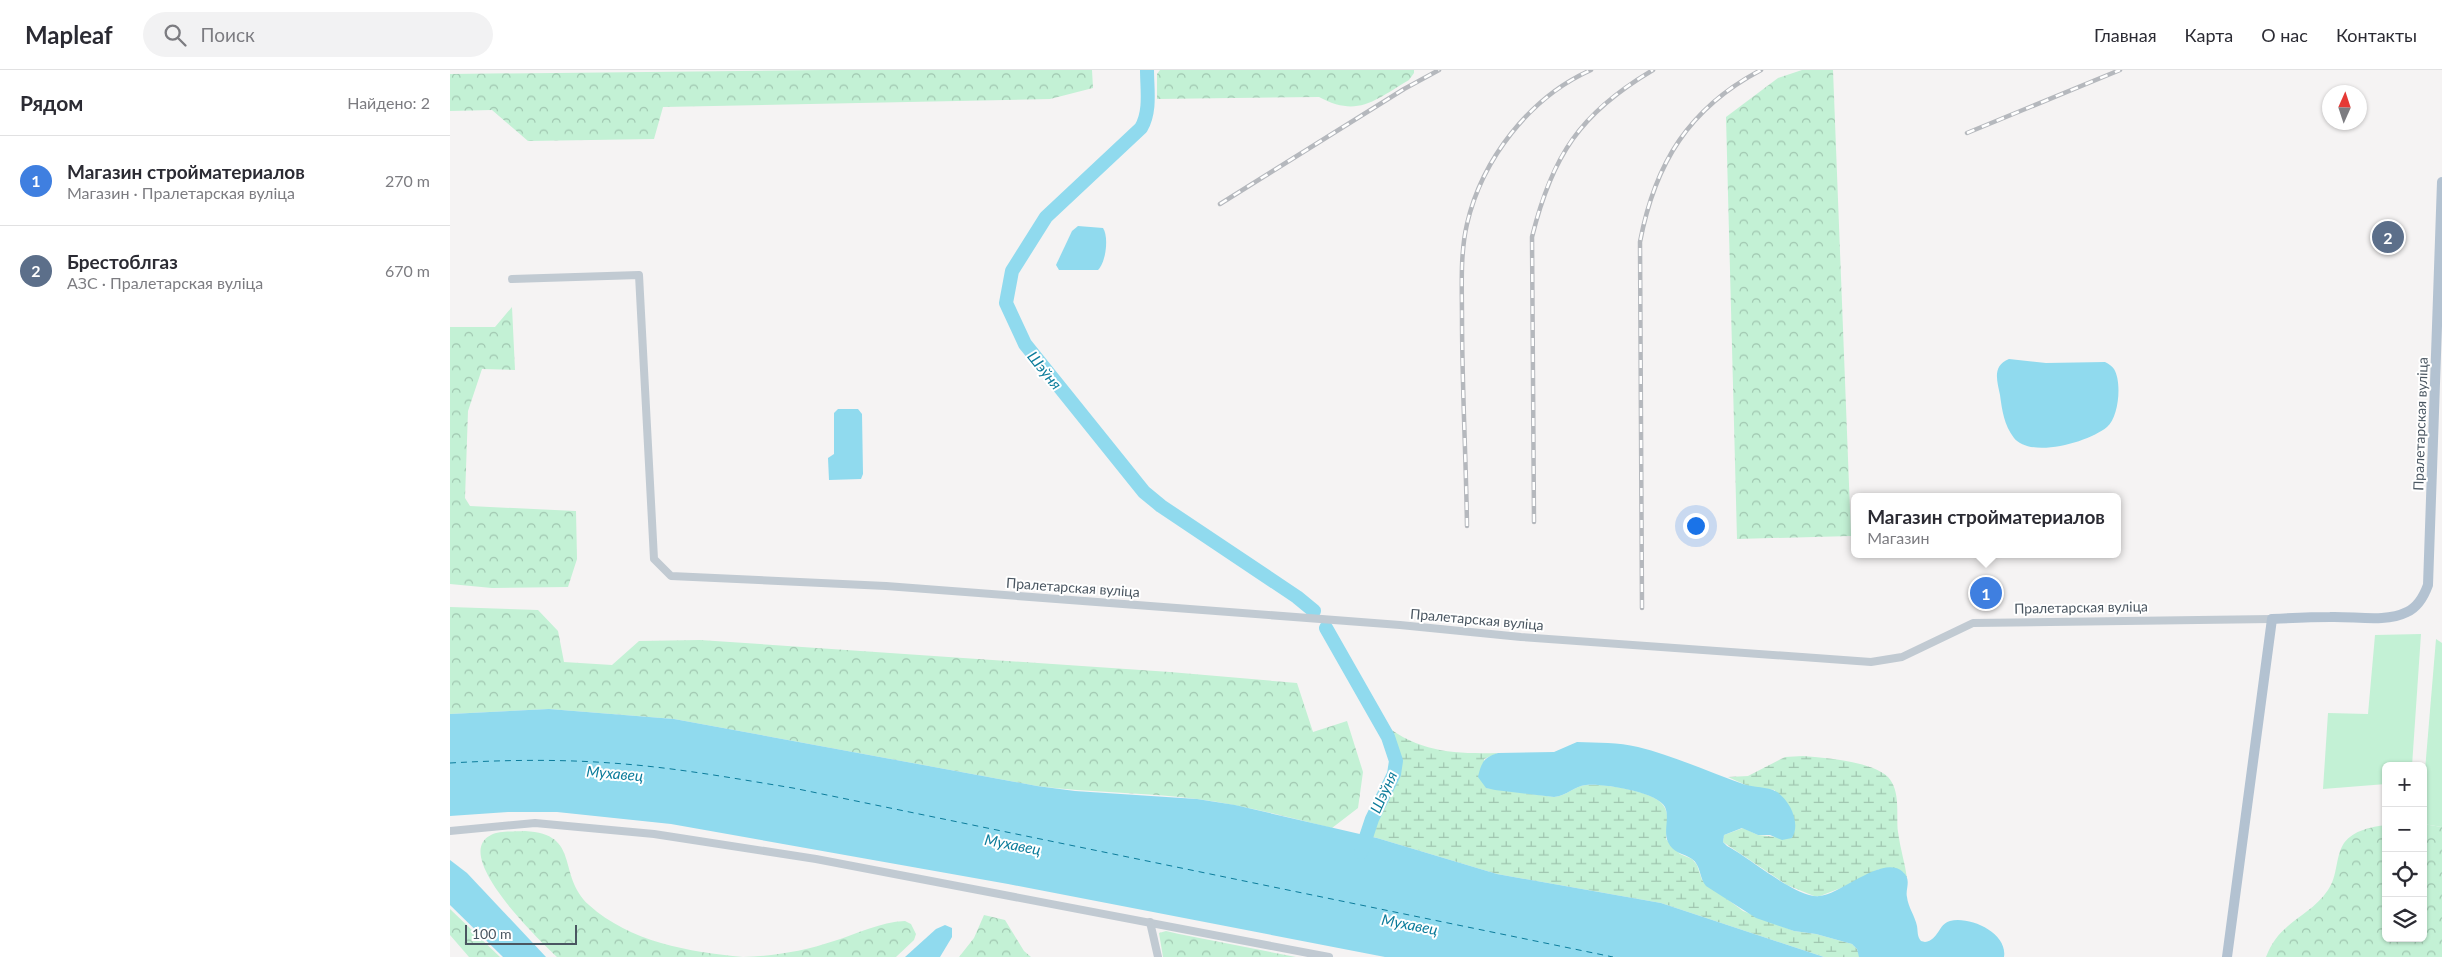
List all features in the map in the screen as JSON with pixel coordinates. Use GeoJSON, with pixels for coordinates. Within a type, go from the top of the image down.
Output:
{"type":"FeatureCollection","features":[{"type":"Feature","properties":{"kind":"main road","name":"Пралетарская вуліца"},"geometry":{"type":"LineString","coordinates":[[2272,619],[2383,618],[2406,613],[2425,595],[2429,570],[2442,182]]}},
{"type":"Feature","properties":{"kind":"main road"},"geometry":{"type":"LineString","coordinates":[[2227,957],[2272,619]]}},
{"type":"Feature","properties":{"kind":"street","name":"Пралетарская вуліца"},"geometry":{"type":"LineString","coordinates":[[512,279],[639,275],[654,559],[671,576],[886,586],[1531,638],[1871,662],[1902,657],[1973,623],[2272,619]]}},
{"type":"Feature","properties":{"kind":"street"},"geometry":{"type":"LineString","coordinates":[[450,831],[535,823],[654,834],[816,859],[1328,957]]}},
{"type":"Feature","properties":{"kind":"street"},"geometry":{"type":"LineString","coordinates":[[1150,922],[1158,957]]}},
{"type":"Feature","properties":{"kind":"green space"},"geometry":{"type":"Polygon","coordinates":[[[824,70],[1092,70],[1093,88],[1050,99],[663,107],[654,139],[528,141],[492,110],[450,111],[450,74],[824,70]]]}},
{"type":"Feature","properties":{"kind":"green space"},"geometry":{"type":"Polygon","coordinates":[[[1160,70],[1414,70],[1414,73],[1409,80],[1376,100],[1356,106],[1345,106],[1319,97],[1157,99],[1157,74],[1160,70]]]}},
{"type":"Feature","properties":{"kind":"green space"},"geometry":{"type":"Polygon","coordinates":[[[1802,70],[1833,70],[1851,536],[1737,539],[1726,117],[1778,78],[1802,70]]]}},
{"type":"Feature","properties":{"kind":"green space"},"geometry":{"type":"Polygon","coordinates":[[[512,307],[515,370],[482,369],[468,411],[465,498],[470,506],[576,511],[577,559],[568,587],[492,588],[450,584],[450,327],[495,327],[512,307]]]}},
{"type":"Feature","properties":{"kind":"green space"},"geometry":{"type":"Polygon","coordinates":[[[450,607],[538,610],[558,631],[564,662],[612,665],[639,641],[700,640],[1170,672],[1297,683],[1313,732],[1347,721],[1363,772],[1358,808],[1332,828],[1214,802],[1177,797],[1037,786],[674,719],[549,709],[450,714],[450,607]]]}},
{"type":"Feature","properties":{"kind":"green space"},"geometry":{"type":"Polygon","coordinates":[[[2421,634],[2412,762],[2382,762],[2382,784],[2323,789],[2328,713],[2368,714],[2375,635],[2421,634]]]}},
{"type":"Feature","properties":{"kind":"green space"},"geometry":{"type":"Polygon","coordinates":[[[2436,639],[2442,643],[2442,827],[2427,825],[2426,762],[2436,639]]]}},
{"type":"Feature","properties":{"kind":"green space"},"geometry":{"type":"Polygon","coordinates":[[[1378,720],[1392,731],[1420,745],[1464,753],[1498,753],[1484,759],[1486,788],[1554,797],[1563,795],[1578,787],[1594,785],[1627,789],[1658,800],[1667,813],[1666,839],[1680,854],[1692,859],[1697,865],[1702,880],[1743,911],[1794,931],[1816,934],[1852,944],[1857,949],[1860,957],[1824,957],[1661,903],[1497,874],[1367,835],[1386,793],[1395,761],[1393,747],[1378,720]]]}},
{"type":"Feature","properties":{"kind":"green space"},"geometry":{"type":"Polygon","coordinates":[[[1803,756],[1835,759],[1859,764],[1871,767],[1888,777],[1895,789],[1898,832],[1907,878],[1903,872],[1879,869],[1846,886],[1820,896],[1814,896],[1787,885],[1723,842],[1724,835],[1743,828],[1758,835],[1776,837],[1775,790],[1750,787],[1728,777],[1748,776],[1785,757],[1803,756]]]}},
{"type":"Feature","properties":{"kind":"green space"},"geometry":{"type":"Polygon","coordinates":[[[2427,825],[2442,827],[2442,957],[2266,957],[2278,935],[2312,907],[2328,890],[2344,843],[2358,832],[2382,826],[2382,942],[2427,942],[2427,825]]]}},
{"type":"Feature","properties":{"kind":"green space"},"geometry":{"type":"Polygon","coordinates":[[[525,831],[543,834],[554,840],[562,848],[579,893],[589,905],[605,918],[623,928],[661,943],[702,952],[743,957],[557,957],[518,917],[503,898],[490,878],[482,860],[481,845],[491,835],[503,832],[525,831]]]}},
{"type":"Feature","properties":{"kind":"green space"},"geometry":{"type":"Polygon","coordinates":[[[450,909],[500,957],[469,957],[450,935],[450,909]]]}},
{"type":"Feature","properties":{"kind":"green space"},"geometry":{"type":"Polygon","coordinates":[[[984,915],[1005,920],[1024,951],[1031,957],[959,957],[974,938],[984,915]]]}},
{"type":"Feature","properties":{"kind":"green space"},"geometry":{"type":"Polygon","coordinates":[[[905,921],[911,924],[916,934],[914,940],[896,957],[743,957],[778,954],[812,948],[878,926],[905,921]]]}},
{"type":"Feature","properties":{"kind":"green space"},"geometry":{"type":"Polygon","coordinates":[[[1166,931],[1296,957],[1163,957],[1159,933],[1166,931]]]}},
{"type":"Feature","properties":{"kind":"water"},"geometry":{"type":"Polygon","coordinates":[[[1078,226],[1103,228],[1105,232],[1106,249],[1098,270],[1059,270],[1056,265],[1072,231],[1078,226]]]}},
{"type":"Feature","properties":{"kind":"water"},"geometry":{"type":"Polygon","coordinates":[[[2009,359],[2046,363],[2105,362],[2113,368],[2118,382],[2117,408],[2111,422],[2099,433],[2074,443],[2046,448],[2022,444],[2014,438],[2006,423],[1998,384],[1997,374],[2000,365],[2009,359]]]}},
{"type":"Feature","properties":{"kind":"water"},"geometry":{"type":"Polygon","coordinates":[[[838,409],[858,409],[862,414],[863,474],[861,479],[829,480],[828,458],[834,454],[834,413],[838,409]]]}},
{"type":"Feature","properties":{"kind":"water","name":"Мухавец"},"geometry":{"type":"Polygon","coordinates":[[[549,709],[674,719],[1037,786],[1075,791],[1197,799],[1235,805],[1377,838],[1497,874],[1661,903],[1824,957],[1385,957],[1008,884],[671,824],[557,812],[508,812],[450,816],[450,714],[549,709]]]}},
{"type":"Feature","properties":{"kind":"water"},"geometry":{"type":"Polygon","coordinates":[[[1577,742],[1615,743],[1638,747],[1678,759],[1743,784],[1777,792],[1790,807],[1795,819],[1792,838],[1782,840],[1770,835],[1758,835],[1742,828],[1724,835],[1723,842],[1727,846],[1786,884],[1810,895],[1820,896],[1829,894],[1874,871],[1895,868],[1906,875],[1908,901],[1921,941],[1930,941],[1943,925],[1950,921],[1967,921],[1986,928],[1994,934],[2004,948],[2004,957],[1859,957],[1857,949],[1852,944],[1816,934],[1794,931],[1756,918],[1706,886],[1695,862],[1675,851],[1670,846],[1666,833],[1667,816],[1665,807],[1652,797],[1616,787],[1586,785],[1554,797],[1486,788],[1478,777],[1480,768],[1489,756],[1498,753],[1554,752],[1577,742]]]}},
{"type":"Feature","properties":{"kind":"water"},"geometry":{"type":"Polygon","coordinates":[[[450,860],[467,873],[546,957],[503,957],[450,905],[450,860]]]}},
{"type":"Feature","properties":{"kind":"water"},"geometry":{"type":"Polygon","coordinates":[[[945,925],[952,928],[952,937],[940,957],[905,957],[936,929],[945,925]]]}},
{"type":"Feature","properties":{"kind":"waterway","name":"Шэўня"},"geometry":{"type":"LineString","coordinates":[[1147,70],[1147,107],[1141,128],[1046,217],[1012,271],[1006,303],[1025,344],[1144,492],[1161,506],[1297,597],[1314,611]]}},
{"type":"Feature","properties":{"kind":"waterway","name":"Шэўня"},"geometry":{"type":"LineString","coordinates":[[1326,628],[1388,737],[1396,761],[1394,774],[1372,819],[1361,852]]}},
{"type":"Feature","properties":{"kind":"ferry route"},"geometry":{"type":"LineString","coordinates":[[450,763],[530,760],[611,763],[679,770],[793,788],[1613,957]]}},
{"type":"Feature","properties":{"kind":"railway"},"geometry":{"type":"LineString","coordinates":[[1220,204],[1404,89],[1439,70]]}},
{"type":"Feature","properties":{"kind":"railway"},"geometry":{"type":"LineString","coordinates":[[1467,526],[1462,283],[1463,247],[1467,224],[1484,176],[1512,133],[1529,113],[1548,96],[1591,70]]}},
{"type":"Feature","properties":{"kind":"railway"},"geometry":{"type":"LineString","coordinates":[[1534,522],[1532,237],[1549,183],[1573,139],[1588,120],[1606,103],[1653,70]]}},
{"type":"Feature","properties":{"kind":"railway"},"geometry":{"type":"LineString","coordinates":[[1642,608],[1640,242],[1655,187],[1679,141],[1695,120],[1714,102],[1736,85],[1761,70]]}},
{"type":"Feature","properties":{"kind":"railway"},"geometry":{"type":"LineString","coordinates":[[1967,133],[2120,70]]}},
{"type":"Feature","properties":{"kind":"place","name":"Брестоблгаз"},"geometry":{"type":"Point","coordinates":[2388,237]}},
{"type":"Feature","properties":{"kind":"place","name":"Магазин стройматериалов"},"geometry":{"type":"Point","coordinates":[1986,593]}}]}
